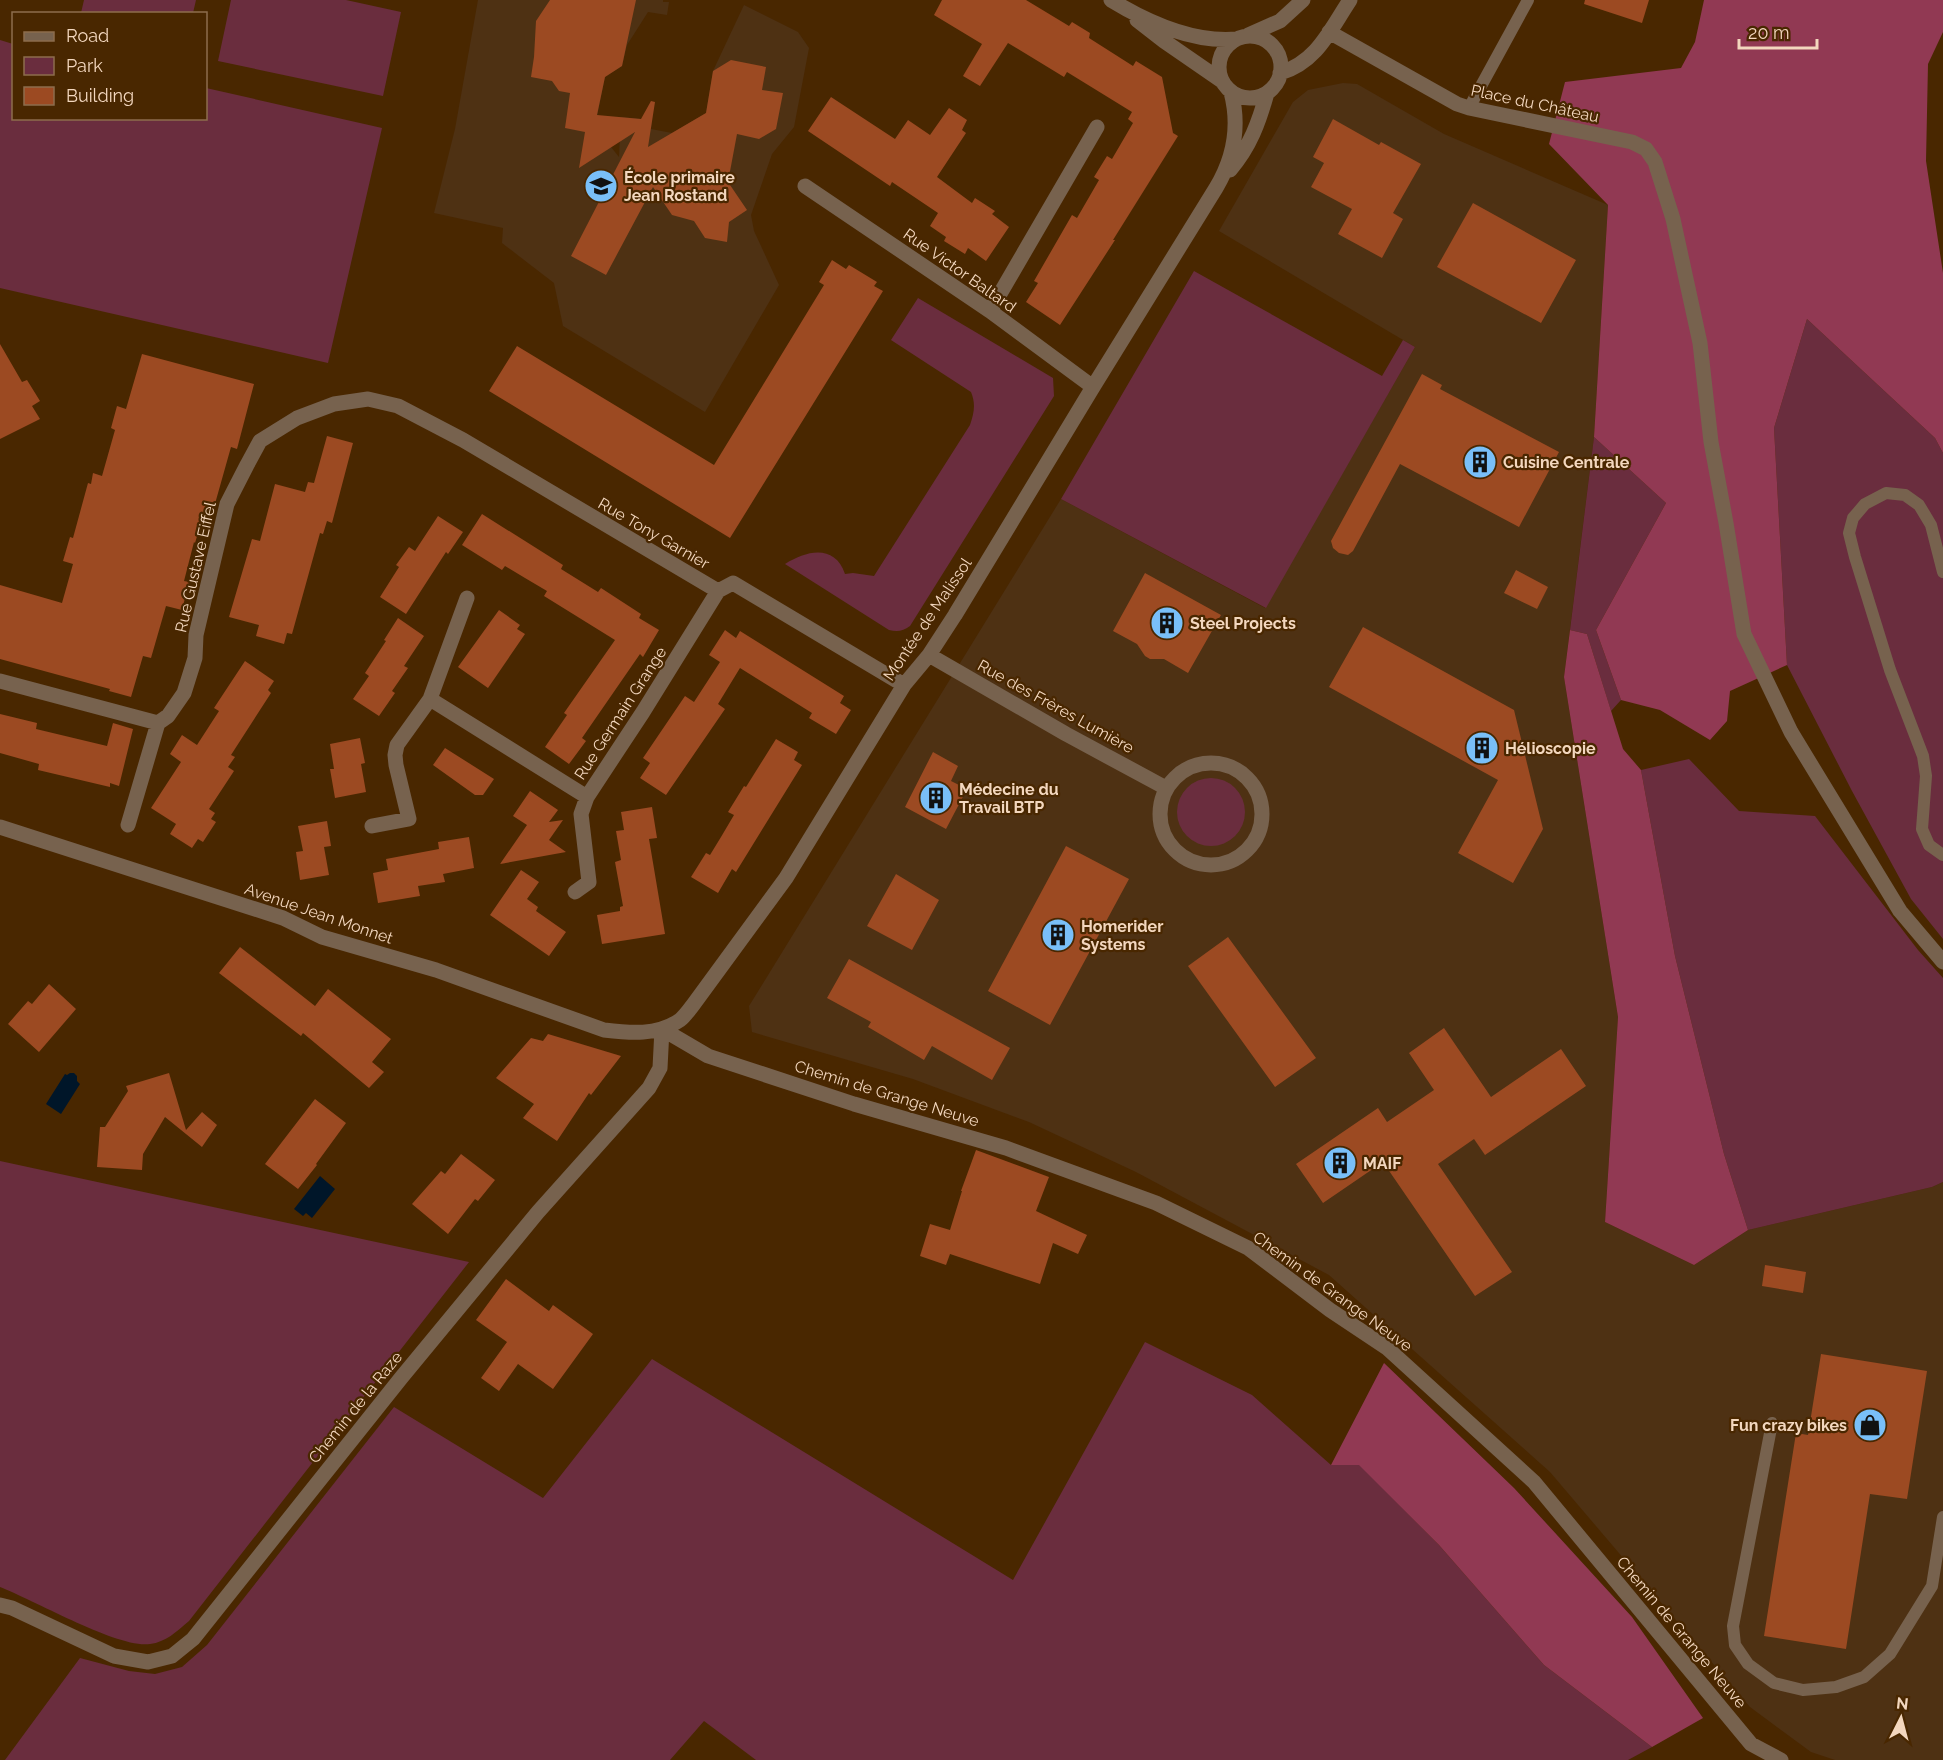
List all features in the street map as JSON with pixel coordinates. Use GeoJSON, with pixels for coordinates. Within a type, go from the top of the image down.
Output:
{"type":"FeatureCollection","features":[{"type":"Feature","properties":{"kind":"street","name":"Montée de Malissol"},"geometry":{"type":"LineString","coordinates":[[662,1029],[680,1020],[693,1005],[786,878],[904,685],[929,655],[1220,181],[1231,155],[1236,116],[1219,71],[1221,56],[1228,45],[1280,21],[1303,0]]}},
{"type":"Feature","properties":{"kind":"street"},"geometry":{"type":"LineString","coordinates":[[1115,2],[1187,35],[1215,40],[1260,38],[1273,47],[1279,58],[1280,73],[1302,64],[1316,51],[1350,0]]}},
{"type":"Feature","properties":{"kind":"street"},"geometry":{"type":"LineString","coordinates":[[1115,2],[1164,41],[1242,97],[1258,97],[1267,93]]}},
{"type":"Feature","properties":{"kind":"street","name":"Place du Château"},"geometry":{"type":"LineString","coordinates":[[1329,32],[1445,98],[1469,108],[1639,145],[1651,154],[1673,219],[1700,343],[1711,442],[1744,634],[1791,732],[1900,911],[1943,963]]}},
{"type":"Feature","properties":{"kind":"street","name":"Montée de Malissol"},"geometry":{"type":"LineString","coordinates":[[1220,181],[1239,160],[1250,142],[1261,117],[1267,93],[1277,82],[1280,73]]}},
{"type":"Feature","properties":{"kind":"street"},"geometry":{"type":"LineString","coordinates":[[990,311],[1097,127]]}},
{"type":"Feature","properties":{"kind":"street","name":"Rue Victor Baltard"},"geometry":{"type":"LineString","coordinates":[[806,186],[990,311],[1093,387]]}},
{"type":"Feature","properties":{"kind":"street","name":"Rue Gustave Eiffel"},"geometry":{"type":"LineString","coordinates":[[128,825],[158,723],[168,716],[184,693],[195,658],[196,635],[226,504],[260,441],[297,418],[334,404],[368,399],[398,406],[463,440],[479,451]]}},
{"type":"Feature","properties":{"kind":"street","name":"Rue Tony Garnier"},"geometry":{"type":"LineString","coordinates":[[479,451],[718,591],[733,583],[904,685]]}},
{"type":"Feature","properties":{"kind":"street","name":"Rue Germain Grange"},"geometry":{"type":"LineString","coordinates":[[574,892],[589,882],[582,814],[587,797],[718,591]]}},
{"type":"Feature","properties":{"kind":"street"},"geometry":{"type":"LineString","coordinates":[[372,826],[409,819],[395,755],[397,744],[430,699],[467,598]]}},
{"type":"Feature","properties":{"kind":"street","name":"Rue des Frères Lumière"},"geometry":{"type":"LineString","coordinates":[[929,655],[1166,788]]}},
{"type":"Feature","properties":{"kind":"street"},"geometry":{"type":"LineString","coordinates":[[0,681],[158,723]]}},
{"type":"Feature","properties":{"kind":"street"},"geometry":{"type":"LineString","coordinates":[[430,699],[587,797]]}},
{"type":"Feature","properties":{"kind":"street"},"geometry":{"type":"LineString","coordinates":[[1205,763],[1223,764],[1240,771],[1253,784],[1261,801],[1262,819],[1257,836],[1246,851],[1231,861],[1213,865],[1195,863],[1179,854],[1167,840],[1160,823],[1160,805],[1166,788],[1175,776],[1187,768],[1205,763]]}},
{"type":"Feature","properties":{"kind":"street","name":"Avenue Jean Monnet"},"geometry":{"type":"LineString","coordinates":[[0,827],[283,918],[322,937],[436,970],[604,1030],[633,1033],[662,1029]]}},
{"type":"Feature","properties":{"kind":"street","name":"Chemin de la Raze"},"geometry":{"type":"LineString","coordinates":[[0,1605],[12,1608],[114,1656],[148,1662],[172,1656],[193,1639],[408,1369],[538,1212],[648,1088],[660,1068],[662,1029]]}},
{"type":"Feature","properties":{"kind":"street","name":"Chemin de Grange Neuve"},"geometry":{"type":"LineString","coordinates":[[662,1029],[708,1056],[854,1104],[1006,1148],[1156,1203],[1248,1248],[1330,1310],[1387,1348],[1534,1482],[1751,1743],[1781,1760]]}},
{"type":"Feature","properties":{"kind":"lane"},"geometry":{"type":"LineString","coordinates":[[1469,108],[1528,0]]}},
{"type":"Feature","properties":{"kind":"lane"},"geometry":{"type":"LineString","coordinates":[[1943,572],[1932,525],[1919,505],[1905,495],[1886,493],[1865,504],[1853,518],[1849,533],[1855,558],[1890,670],[1923,756],[1926,776],[1922,829],[1929,845],[1943,855]]}},
{"type":"Feature","properties":{"kind":"lane"},"geometry":{"type":"LineString","coordinates":[[1772,1424],[1733,1626],[1735,1645],[1748,1664],[1774,1683],[1803,1690],[1836,1687],[1864,1677],[1890,1654],[1932,1586],[1943,1517]]}},
{"type":"Feature","properties":{"kind":"shaded area","name":"École primaire Jean Rostand"},"geometry":{"type":"Polygon","coordinates":[[[478,0],[663,0],[663,2],[669,2],[667,15],[648,12],[627,45],[622,66],[605,77],[595,127],[619,157],[621,117],[652,120],[651,129],[672,133],[706,113],[713,71],[744,5],[798,32],[809,48],[794,127],[772,154],[751,215],[754,231],[779,285],[705,412],[563,326],[554,283],[502,243],[503,228],[434,213],[455,129],[478,0]]]}},
{"type":"Feature","properties":{"kind":"shaded area"},"geometry":{"type":"Polygon","coordinates":[[[1704,0],[1943,0],[1943,32],[1928,64],[1926,161],[1943,273],[1943,453],[1935,438],[1807,319],[1774,428],[1787,665],[1730,691],[1727,721],[1710,740],[1660,710],[1621,700],[1596,630],[1666,503],[1594,437],[1608,205],[1549,144],[1565,82],[1681,68],[1695,42],[1704,0]]]}},
{"type":"Feature","properties":{"kind":"shaded area"},"geometry":{"type":"Polygon","coordinates":[[[1343,83],[1357,84],[1444,134],[1608,205],[1594,437],[1564,677],[1618,1017],[1605,1222],[1694,1265],[1748,1230],[1932,1187],[1943,1182],[1943,1760],[1835,1760],[1811,1752],[1750,1707],[1550,1472],[1329,1275],[1136,1172],[1029,1122],[913,1079],[752,1032],[749,1006],[1061,499],[1265,608],[1415,347],[1219,231],[1293,102],[1308,90],[1343,83]]]}},
{"type":"Feature","properties":{"kind":"shaded area"},"geometry":{"type":"Polygon","coordinates":[[[1570,630],[1587,634],[1623,749],[1641,770],[1675,956],[1724,1154],[1748,1230],[1694,1265],[1605,1222],[1618,1017],[1564,677],[1570,630]]]}},
{"type":"Feature","properties":{"kind":"shaded area"},"geometry":{"type":"Polygon","coordinates":[[[1384,1363],[1514,1488],[1632,1617],[1703,1718],[1652,1747],[1544,1665],[1439,1545],[1359,1465],[1331,1465],[1384,1363]]]}},
{"type":"Feature","properties":{"kind":"green space"},"geometry":{"type":"Polygon","coordinates":[[[84,0],[196,0],[193,12],[81,12],[84,0]]]}},
{"type":"Feature","properties":{"kind":"green space"},"geometry":{"type":"Polygon","coordinates":[[[231,0],[346,0],[401,12],[383,96],[218,61],[231,0]]]}},
{"type":"Feature","properties":{"kind":"green space"},"geometry":{"type":"Polygon","coordinates":[[[0,40],[12,44],[12,120],[207,120],[207,88],[382,128],[328,363],[0,288],[0,40]]]}},
{"type":"Feature","properties":{"kind":"green space"},"geometry":{"type":"Polygon","coordinates":[[[1194,271],[1382,376],[1403,340],[1415,347],[1266,608],[1061,499],[1194,271]]]}},
{"type":"Feature","properties":{"kind":"green space"},"geometry":{"type":"Polygon","coordinates":[[[918,298],[1053,378],[1054,396],[910,626],[895,631],[889,630],[785,564],[802,555],[820,552],[834,558],[845,574],[874,576],[970,425],[974,408],[971,392],[891,340],[918,298]]]}},
{"type":"Feature","properties":{"kind":"green space"},"geometry":{"type":"Polygon","coordinates":[[[1807,319],[1935,438],[1943,453],[1943,939],[1911,899],[1787,665],[1774,428],[1807,319]]]}},
{"type":"Feature","properties":{"kind":"green space"},"geometry":{"type":"Polygon","coordinates":[[[1594,437],[1666,503],[1596,630],[1621,700],[1611,711],[1587,634],[1570,630],[1594,437]]]}},
{"type":"Feature","properties":{"kind":"green space"},"geometry":{"type":"Polygon","coordinates":[[[1689,759],[1739,811],[1815,816],[1918,950],[1943,978],[1943,1182],[1932,1187],[1748,1230],[1724,1154],[1675,956],[1641,770],[1689,759]]]}},
{"type":"Feature","properties":{"kind":"green space"},"geometry":{"type":"Polygon","coordinates":[[[1211,778],[1224,781],[1235,788],[1242,799],[1245,812],[1242,825],[1235,836],[1224,843],[1211,846],[1198,843],[1187,836],[1180,825],[1177,812],[1180,799],[1187,788],[1198,781],[1211,778]]]}},
{"type":"Feature","properties":{"kind":"green space"},"geometry":{"type":"Polygon","coordinates":[[[0,1161],[469,1262],[189,1621],[171,1636],[156,1643],[136,1644],[98,1632],[0,1587],[0,1161]]]}},
{"type":"Feature","properties":{"kind":"green space"},"geometry":{"type":"Polygon","coordinates":[[[1145,1342],[1252,1395],[1331,1465],[1359,1464],[1439,1545],[1544,1665],[1652,1747],[1628,1760],[756,1760],[704,1721],[670,1760],[5,1760],[80,1658],[129,1671],[155,1674],[182,1667],[207,1645],[394,1407],[543,1498],[652,1359],[1013,1580],[1145,1342]]]}},
{"type":"Feature","properties":{"kind":"water"},"geometry":{"type":"Polygon","coordinates":[[[70,1073],[77,1076],[80,1084],[61,1114],[46,1104],[65,1074],[70,1073]]]}},
{"type":"Feature","properties":{"kind":"water"},"geometry":{"type":"Polygon","coordinates":[[[320,1176],[335,1189],[312,1218],[306,1213],[303,1216],[294,1209],[320,1176]]]}},
{"type":"Feature","properties":{"kind":"building"},"geometry":{"type":"Polygon","coordinates":[[[550,0],[636,0],[622,66],[605,77],[597,115],[641,119],[651,101],[655,102],[648,147],[706,113],[713,71],[731,60],[766,67],[762,90],[783,93],[776,129],[759,139],[737,134],[728,182],[747,210],[729,222],[727,242],[705,238],[694,221],[672,215],[653,187],[606,275],[571,256],[635,132],[579,168],[585,132],[565,128],[570,93],[559,91],[552,81],[531,77],[536,21],[550,0]]]}},
{"type":"Feature","properties":{"kind":"building"},"geometry":{"type":"Polygon","coordinates":[[[942,0],[1026,0],[1069,26],[1072,22],[1090,33],[1089,38],[1133,66],[1136,61],[1162,77],[1173,133],[1178,136],[1060,325],[1026,302],[1038,283],[1034,281],[1072,215],[1077,218],[1099,180],[1094,177],[1107,156],[1112,159],[1133,123],[1128,119],[1132,112],[1067,72],[1064,77],[1008,43],[980,86],[963,76],[982,44],[934,15],[942,0]]]}},
{"type":"Feature","properties":{"kind":"building"},"geometry":{"type":"Polygon","coordinates":[[[1585,0],[1649,0],[1642,23],[1584,4],[1585,0]]]}},
{"type":"Feature","properties":{"kind":"building"},"geometry":{"type":"Polygon","coordinates":[[[831,97],[895,139],[908,120],[930,135],[949,108],[967,120],[962,130],[966,133],[937,177],[972,203],[975,198],[995,211],[992,214],[1009,227],[986,261],[968,248],[965,254],[944,241],[946,237],[930,226],[938,213],[892,182],[890,186],[808,131],[831,97]]]}},
{"type":"Feature","properties":{"kind":"building"},"geometry":{"type":"Polygon","coordinates":[[[1333,119],[1379,145],[1381,142],[1421,164],[1393,213],[1403,219],[1382,258],[1338,234],[1352,209],[1311,187],[1324,163],[1313,157],[1333,119]]]}},
{"type":"Feature","properties":{"kind":"building"},"geometry":{"type":"Polygon","coordinates":[[[1473,203],[1576,260],[1541,323],[1437,267],[1473,203]]]}},
{"type":"Feature","properties":{"kind":"building"},"geometry":{"type":"Polygon","coordinates":[[[832,260],[846,269],[849,265],[877,282],[874,286],[883,291],[730,538],[489,391],[517,346],[714,465],[824,285],[819,282],[832,260]]]}},
{"type":"Feature","properties":{"kind":"building"},"geometry":{"type":"Polygon","coordinates":[[[0,344],[22,382],[27,380],[40,401],[32,406],[40,419],[0,439],[0,344]]]}},
{"type":"Feature","properties":{"kind":"building"},"geometry":{"type":"Polygon","coordinates":[[[142,354],[254,384],[237,449],[231,447],[211,518],[203,516],[194,542],[184,581],[189,582],[182,610],[166,606],[151,658],[143,656],[131,697],[109,691],[110,689],[0,659],[0,585],[62,603],[73,564],[63,561],[70,537],[73,538],[88,483],[91,484],[93,473],[102,476],[115,430],[111,428],[117,406],[126,409],[142,354]]]}},
{"type":"Feature","properties":{"kind":"building","name":"Cuisine Centrale"},"geometry":{"type":"Polygon","coordinates":[[[1422,374],[1442,385],[1440,389],[1559,452],[1519,527],[1400,464],[1353,551],[1348,555],[1339,553],[1333,548],[1331,541],[1422,374]]]}},
{"type":"Feature","properties":{"kind":"building"},"geometry":{"type":"Polygon","coordinates":[[[327,436],[353,443],[332,523],[327,521],[323,534],[320,533],[292,634],[287,633],[284,644],[256,636],[259,625],[229,617],[252,539],[260,541],[275,484],[305,492],[308,482],[314,483],[327,436]]]}},
{"type":"Feature","properties":{"kind":"building"},"geometry":{"type":"Polygon","coordinates":[[[482,514],[563,565],[561,569],[598,592],[601,588],[641,614],[639,618],[659,630],[643,657],[640,654],[582,738],[586,741],[569,764],[545,747],[567,715],[564,713],[615,640],[544,596],[547,591],[505,566],[502,570],[462,545],[482,514]]]}},
{"type":"Feature","properties":{"kind":"building"},"geometry":{"type":"Polygon","coordinates":[[[438,516],[463,532],[448,554],[446,552],[406,614],[380,597],[399,567],[396,565],[409,547],[415,551],[438,516]]]}},
{"type":"Feature","properties":{"kind":"building"},"geometry":{"type":"Polygon","coordinates":[[[1516,570],[1548,587],[1537,609],[1504,593],[1516,570]]]}},
{"type":"Feature","properties":{"kind":"building","name":"Steel Projects"},"geometry":{"type":"Polygon","coordinates":[[[1145,573],[1221,615],[1188,673],[1164,659],[1150,659],[1145,656],[1137,644],[1113,631],[1145,573]]]}},
{"type":"Feature","properties":{"kind":"building"},"geometry":{"type":"Polygon","coordinates":[[[499,610],[520,625],[517,629],[525,634],[488,688],[458,667],[499,610]]]}},
{"type":"Feature","properties":{"kind":"building"},"geometry":{"type":"Polygon","coordinates":[[[398,618],[424,636],[404,666],[408,668],[392,691],[395,693],[379,716],[353,699],[369,676],[365,673],[398,618]]]}},
{"type":"Feature","properties":{"kind":"building","name":"Hélioscopie"},"geometry":{"type":"Polygon","coordinates":[[[1363,627],[1514,710],[1543,829],[1513,883],[1458,853],[1498,780],[1329,687],[1363,627]]]}},
{"type":"Feature","properties":{"kind":"building"},"geometry":{"type":"Polygon","coordinates":[[[725,630],[736,638],[740,631],[844,696],[840,703],[851,710],[836,734],[809,718],[812,713],[740,668],[718,704],[725,709],[666,795],[640,778],[650,763],[643,758],[685,696],[694,702],[720,662],[709,655],[725,630]]]}},
{"type":"Feature","properties":{"kind":"building"},"geometry":{"type":"Polygon","coordinates":[[[245,661],[274,681],[268,690],[271,693],[231,755],[235,757],[228,767],[234,771],[209,809],[215,813],[211,819],[216,822],[203,842],[198,839],[192,848],[170,834],[176,824],[151,808],[181,762],[170,754],[182,735],[197,745],[219,711],[214,708],[245,661]]]}},
{"type":"Feature","properties":{"kind":"building"},"geometry":{"type":"Polygon","coordinates":[[[0,714],[37,723],[36,729],[107,746],[113,723],[133,729],[119,786],[110,783],[110,787],[38,770],[39,764],[0,753],[0,714]]]}},
{"type":"Feature","properties":{"kind":"building"},"geometry":{"type":"Polygon","coordinates":[[[360,738],[365,763],[361,764],[366,792],[335,798],[330,769],[334,769],[330,744],[360,738]]]}},
{"type":"Feature","properties":{"kind":"building"},"geometry":{"type":"Polygon","coordinates":[[[776,739],[798,752],[794,760],[802,765],[736,872],[732,869],[718,893],[691,877],[706,853],[710,855],[734,815],[728,812],[776,739]]]}},
{"type":"Feature","properties":{"kind":"building"},"geometry":{"type":"Polygon","coordinates":[[[445,748],[494,779],[483,795],[475,795],[433,765],[445,748]]]}},
{"type":"Feature","properties":{"kind":"building","name":"Médecine du Travail BTP"},"geometry":{"type":"Polygon","coordinates":[[[933,752],[958,766],[951,781],[967,789],[946,829],[905,807],[933,752]]]}},
{"type":"Feature","properties":{"kind":"building"},"geometry":{"type":"Polygon","coordinates":[[[530,791],[558,810],[549,822],[563,820],[549,840],[566,852],[500,864],[527,825],[513,816],[530,791]]]}},
{"type":"Feature","properties":{"kind":"building"},"geometry":{"type":"Polygon","coordinates":[[[652,807],[657,838],[649,839],[665,934],[602,944],[597,915],[620,911],[620,907],[623,906],[615,862],[621,860],[616,831],[624,830],[621,812],[652,807]]]}},
{"type":"Feature","properties":{"kind":"building"},"geometry":{"type":"Polygon","coordinates":[[[327,821],[331,846],[324,847],[329,875],[300,880],[296,852],[303,851],[298,826],[327,821]]]}},
{"type":"Feature","properties":{"kind":"building"},"geometry":{"type":"Polygon","coordinates":[[[469,837],[474,868],[443,874],[445,882],[418,886],[420,896],[378,903],[373,873],[388,870],[386,859],[439,849],[438,842],[469,837]]]}},
{"type":"Feature","properties":{"kind":"building","name":"Homerider Systems"},"geometry":{"type":"Polygon","coordinates":[[[1066,846],[1129,879],[1050,1025],[988,991],[1066,846]]]}},
{"type":"Feature","properties":{"kind":"building"},"geometry":{"type":"Polygon","coordinates":[[[521,870],[539,882],[527,899],[538,907],[536,911],[566,932],[549,956],[490,915],[521,870]]]}},
{"type":"Feature","properties":{"kind":"building"},"geometry":{"type":"Polygon","coordinates":[[[896,874],[939,900],[912,950],[867,926],[896,874]]]}},
{"type":"Feature","properties":{"kind":"building"},"geometry":{"type":"Polygon","coordinates":[[[1228,937],[1316,1058],[1275,1087],[1188,966],[1228,937]]]}},
{"type":"Feature","properties":{"kind":"building"},"geometry":{"type":"Polygon","coordinates":[[[240,947],[315,1006],[328,989],[391,1039],[372,1062],[384,1072],[369,1088],[303,1033],[301,1036],[219,973],[240,947]]]}},
{"type":"Feature","properties":{"kind":"building"},"geometry":{"type":"Polygon","coordinates":[[[849,959],[1010,1048],[992,1080],[932,1046],[924,1060],[868,1027],[871,1022],[827,998],[849,959]]]}},
{"type":"Feature","properties":{"kind":"building"},"geometry":{"type":"Polygon","coordinates":[[[49,984],[76,1009],[39,1052],[8,1024],[28,1001],[32,1004],[49,984]]]}},
{"type":"Feature","properties":{"kind":"building","name":"MAIF"},"geometry":{"type":"Polygon","coordinates":[[[1444,1028],[1491,1097],[1561,1049],[1586,1086],[1485,1155],[1474,1139],[1438,1164],[1512,1272],[1475,1296],[1383,1162],[1323,1203],[1296,1164],[1378,1108],[1387,1122],[1434,1090],[1409,1053],[1444,1028]]]}},
{"type":"Feature","properties":{"kind":"building"},"geometry":{"type":"Polygon","coordinates":[[[548,1034],[621,1056],[591,1095],[589,1093],[557,1141],[523,1118],[534,1104],[496,1078],[531,1038],[543,1041],[548,1034]]]}},
{"type":"Feature","properties":{"kind":"building"},"geometry":{"type":"Polygon","coordinates":[[[169,1073],[186,1130],[202,1112],[217,1125],[202,1147],[165,1117],[143,1154],[142,1170],[97,1167],[100,1127],[105,1127],[128,1091],[126,1086],[169,1073]]]}},
{"type":"Feature","properties":{"kind":"building"},"geometry":{"type":"Polygon","coordinates":[[[315,1099],[346,1123],[298,1189],[265,1164],[315,1099]]]}},
{"type":"Feature","properties":{"kind":"building"},"geometry":{"type":"Polygon","coordinates":[[[976,1150],[1049,1177],[1036,1211],[1087,1235],[1078,1254],[1053,1243],[1040,1284],[950,1254],[946,1265],[920,1256],[930,1224],[950,1230],[976,1150]]]}},
{"type":"Feature","properties":{"kind":"building"},"geometry":{"type":"Polygon","coordinates":[[[461,1154],[495,1180],[478,1201],[475,1199],[448,1234],[412,1204],[441,1171],[445,1174],[461,1154]]]}},
{"type":"Feature","properties":{"kind":"building"},"geometry":{"type":"Polygon","coordinates":[[[1765,1265],[1806,1272],[1803,1293],[1762,1286],[1765,1265]]]}},
{"type":"Feature","properties":{"kind":"building"},"geometry":{"type":"Polygon","coordinates":[[[506,1279],[549,1311],[553,1305],[593,1334],[553,1389],[518,1364],[499,1391],[481,1378],[507,1342],[476,1320],[506,1279]]]}},
{"type":"Feature","properties":{"kind":"building"},"geometry":{"type":"Polygon","coordinates":[[[1821,1354],[1927,1371],[1907,1499],[1870,1494],[1846,1649],[1764,1636],[1796,1433],[1808,1435],[1821,1354]]]}},
{"type":"Feature","properties":{"kind":"place","name":"École primaire Jean Rostand"},"geometry":{"type":"Point","coordinates":[601,186]}},
{"type":"Feature","properties":{"kind":"place","name":"Cuisine Centrale"},"geometry":{"type":"Point","coordinates":[1480,462]}},
{"type":"Feature","properties":{"kind":"place","name":"Steel Projects"},"geometry":{"type":"Point","coordinates":[1167,623]}},
{"type":"Feature","properties":{"kind":"place","name":"Hélioscopie"},"geometry":{"type":"Point","coordinates":[1482,748]}},
{"type":"Feature","properties":{"kind":"place","name":"Médecine du Travail BTP"},"geometry":{"type":"Point","coordinates":[936,798]}},
{"type":"Feature","properties":{"kind":"place","name":"Homerider Systems"},"geometry":{"type":"Point","coordinates":[1058,935]}},
{"type":"Feature","properties":{"kind":"place","name":"MAIF"},"geometry":{"type":"Point","coordinates":[1340,1163]}},
{"type":"Feature","properties":{"kind":"place","name":"Fun crazy bikes"},"geometry":{"type":"Point","coordinates":[1870,1425]}}]}
